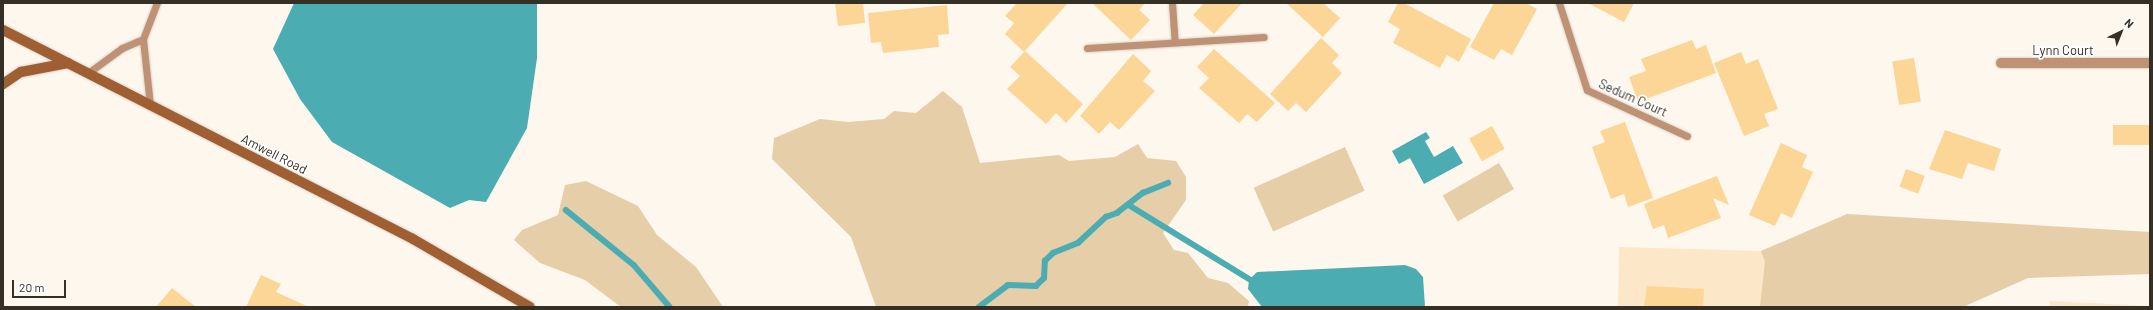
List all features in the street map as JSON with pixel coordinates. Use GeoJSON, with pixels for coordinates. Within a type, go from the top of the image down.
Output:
{"type":"FeatureCollection","features":[{"type":"Feature","properties":{"kind":"main road","name":"Amwell Road"},"geometry":{"type":"LineString","coordinates":[[3,30],[420,243],[530,307]]}},
{"type":"Feature","properties":{"kind":"main road"},"geometry":{"type":"LineString","coordinates":[[3,84],[21,72],[69,63]]}},
{"type":"Feature","properties":{"kind":"street","name":"Lynn Court"},"geometry":{"type":"LineString","coordinates":[[2001,63],[2150,63]]}},
{"type":"Feature","properties":{"kind":"lane"},"geometry":{"type":"LineString","coordinates":[[150,105],[143,39],[157,3]]}},
{"type":"Feature","properties":{"kind":"lane"},"geometry":{"type":"LineString","coordinates":[[1172,3],[1175,42]]}},
{"type":"Feature","properties":{"kind":"lane","name":"Sedum Court"},"geometry":{"type":"LineString","coordinates":[[1559,3],[1587,90],[1687,136]]}},
{"type":"Feature","properties":{"kind":"lane"},"geometry":{"type":"LineString","coordinates":[[1087,48],[1264,37]]}},
{"type":"Feature","properties":{"kind":"lane"},"geometry":{"type":"LineString","coordinates":[[88,73],[122,48],[143,39]]}},
{"type":"Feature","properties":{"kind":"shaded area"},"geometry":{"type":"Polygon","coordinates":[[[943,91],[962,107],[980,163],[1059,155],[1069,161],[1115,157],[1138,144],[1147,158],[1176,161],[1186,177],[1186,200],[1163,233],[1174,250],[1188,253],[1208,278],[1228,283],[1249,301],[1248,307],[876,307],[851,237],[772,159],[774,138],[820,119],[848,122],[884,119],[894,111],[916,113],[943,91]]]}},
{"type":"Feature","properties":{"kind":"shaded area"},"geometry":{"type":"Polygon","coordinates":[[[1345,147],[1365,191],[1273,232],[1254,188],[1345,147]]]}},
{"type":"Feature","properties":{"kind":"shaded area"},"geometry":{"type":"Polygon","coordinates":[[[1499,163],[1514,189],[1458,221],[1443,196],[1499,163]]]}},
{"type":"Feature","properties":{"kind":"shaded area"},"geometry":{"type":"Polygon","coordinates":[[[586,181],[638,206],[657,235],[696,267],[723,307],[621,307],[585,280],[540,263],[514,240],[522,230],[558,215],[565,185],[586,181]]]}},
{"type":"Feature","properties":{"kind":"shaded area"},"geometry":{"type":"Polygon","coordinates":[[[1847,214],[2150,232],[2150,274],[2028,278],[1963,307],[1760,307],[1765,262],[1761,251],[1847,214]]]}},
{"type":"Feature","properties":{"kind":"shaded area"},"geometry":{"type":"Polygon","coordinates":[[[1619,247],[1761,251],[1769,247],[1764,307],[1618,307],[1619,247]]]}},
{"type":"Feature","properties":{"kind":"shaded area"},"geometry":{"type":"Polygon","coordinates":[[[2050,301],[2150,306],[2150,307],[2050,307],[2050,301]]]}},
{"type":"Feature","properties":{"kind":"water"},"geometry":{"type":"Polygon","coordinates":[[[294,3],[537,3],[537,58],[527,128],[486,202],[469,200],[450,208],[332,142],[300,99],[273,49],[294,3]]]}},
{"type":"Feature","properties":{"kind":"water"},"geometry":{"type":"Polygon","coordinates":[[[1426,132],[1430,138],[1425,141],[1434,157],[1453,146],[1463,163],[1424,184],[1410,158],[1399,164],[1392,151],[1426,132]]]}},
{"type":"Feature","properties":{"kind":"water"},"geometry":{"type":"Polygon","coordinates":[[[1405,265],[1416,269],[1423,277],[1425,307],[1262,307],[1248,289],[1249,280],[1257,272],[1405,265]]]}},
{"type":"Feature","properties":{"kind":"building"},"geometry":{"type":"Polygon","coordinates":[[[835,3],[863,3],[865,23],[838,26],[835,3]]]}},
{"type":"Feature","properties":{"kind":"building"},"geometry":{"type":"Polygon","coordinates":[[[1017,3],[1068,3],[1024,52],[1005,34],[1014,23],[1005,16],[1017,3]]]}},
{"type":"Feature","properties":{"kind":"building"},"geometry":{"type":"Polygon","coordinates":[[[1092,3],[1145,3],[1139,10],[1150,20],[1131,40],[1092,3]]]}},
{"type":"Feature","properties":{"kind":"building"},"geometry":{"type":"Polygon","coordinates":[[[1204,3],[1242,3],[1214,34],[1193,15],[1204,3]]]}},
{"type":"Feature","properties":{"kind":"building"},"geometry":{"type":"Polygon","coordinates":[[[1286,3],[1323,3],[1340,18],[1323,37],[1286,3]]]}},
{"type":"Feature","properties":{"kind":"building"},"geometry":{"type":"Polygon","coordinates":[[[1398,3],[1404,3],[1471,39],[1459,62],[1447,55],[1440,68],[1393,43],[1400,29],[1388,22],[1398,3]]]}},
{"type":"Feature","properties":{"kind":"building"},"geometry":{"type":"Polygon","coordinates":[[[1494,3],[1526,3],[1537,9],[1512,55],[1501,49],[1494,60],[1470,47],[1494,3]]]}},
{"type":"Feature","properties":{"kind":"building"},"geometry":{"type":"Polygon","coordinates":[[[1588,3],[1634,3],[1624,22],[1588,3]]]}},
{"type":"Feature","properties":{"kind":"building"},"geometry":{"type":"Polygon","coordinates":[[[947,5],[949,34],[938,35],[939,47],[883,53],[881,42],[871,43],[868,13],[947,5]]]}},
{"type":"Feature","properties":{"kind":"building"},"geometry":{"type":"Polygon","coordinates":[[[1321,38],[1339,55],[1332,63],[1342,73],[1306,112],[1296,103],[1288,111],[1270,94],[1321,38]]]}},
{"type":"Feature","properties":{"kind":"building"},"geometry":{"type":"Polygon","coordinates":[[[1692,40],[1696,49],[1706,45],[1716,73],[1638,102],[1629,77],[1646,71],[1641,59],[1692,40]]]}},
{"type":"Feature","properties":{"kind":"building"},"geometry":{"type":"Polygon","coordinates":[[[1214,49],[1275,103],[1257,122],[1247,114],[1239,123],[1199,88],[1209,78],[1197,67],[1214,49]]]}},
{"type":"Feature","properties":{"kind":"building"},"geometry":{"type":"Polygon","coordinates":[[[1025,51],[1083,104],[1066,123],[1056,113],[1046,124],[1007,89],[1020,76],[1010,67],[1025,51]]]}},
{"type":"Feature","properties":{"kind":"building"},"geometry":{"type":"Polygon","coordinates":[[[1741,52],[1746,64],[1758,59],[1778,109],[1764,114],[1769,126],[1744,136],[1714,63],[1741,52]]]}},
{"type":"Feature","properties":{"kind":"building"},"geometry":{"type":"Polygon","coordinates":[[[1133,54],[1151,71],[1143,81],[1155,91],[1119,130],[1110,122],[1099,134],[1080,116],[1133,54]]]}},
{"type":"Feature","properties":{"kind":"building"},"geometry":{"type":"Polygon","coordinates":[[[1914,58],[1921,101],[1899,105],[1892,61],[1914,58]]]}},
{"type":"Feature","properties":{"kind":"building"},"geometry":{"type":"Polygon","coordinates":[[[1625,122],[1653,198],[1628,207],[1624,194],[1611,199],[1592,147],[1605,142],[1600,131],[1625,122]]]}},
{"type":"Feature","properties":{"kind":"building"},"geometry":{"type":"Polygon","coordinates":[[[2113,125],[2150,125],[2150,145],[2113,145],[2113,125]]]}},
{"type":"Feature","properties":{"kind":"building"},"geometry":{"type":"Polygon","coordinates":[[[1492,126],[1505,149],[1482,161],[1469,139],[1492,126]]]}},
{"type":"Feature","properties":{"kind":"building"},"geometry":{"type":"Polygon","coordinates":[[[1945,130],[2001,149],[1994,171],[1968,163],[1962,179],[1929,169],[1945,130]]]}},
{"type":"Feature","properties":{"kind":"building"},"geometry":{"type":"Polygon","coordinates":[[[1781,143],[1807,155],[1802,167],[1813,172],[1792,218],[1781,213],[1775,226],[1749,215],[1781,143]]]}},
{"type":"Feature","properties":{"kind":"building"},"geometry":{"type":"Polygon","coordinates":[[[1906,169],[1925,176],[1918,194],[1900,187],[1906,169]]]}},
{"type":"Feature","properties":{"kind":"building"},"geometry":{"type":"Polygon","coordinates":[[[1717,176],[1729,205],[1713,198],[1721,218],[1668,238],[1664,225],[1653,229],[1644,204],[1717,176]]]}},
{"type":"Feature","properties":{"kind":"building"},"geometry":{"type":"Polygon","coordinates":[[[261,275],[281,284],[276,292],[309,307],[246,307],[261,275]]]}},
{"type":"Feature","properties":{"kind":"building"},"geometry":{"type":"Polygon","coordinates":[[[1647,286],[1704,289],[1703,307],[1644,307],[1647,286]]]}},
{"type":"Feature","properties":{"kind":"building"},"geometry":{"type":"Polygon","coordinates":[[[172,288],[196,307],[156,307],[172,288]]]}},
{"type":"Feature","properties":{"kind":"waterway"},"geometry":{"type":"LineString","coordinates":[[979,307],[1008,285],[1036,286],[1044,278],[1045,261],[1053,253],[1078,243],[1106,217],[1117,213],[1143,193],[1168,183]]}},
{"type":"Feature","properties":{"kind":"waterway"},"geometry":{"type":"LineString","coordinates":[[1129,205],[1254,282]]}},
{"type":"Feature","properties":{"kind":"waterway"},"geometry":{"type":"LineString","coordinates":[[566,210],[634,265],[670,307]]}}]}
